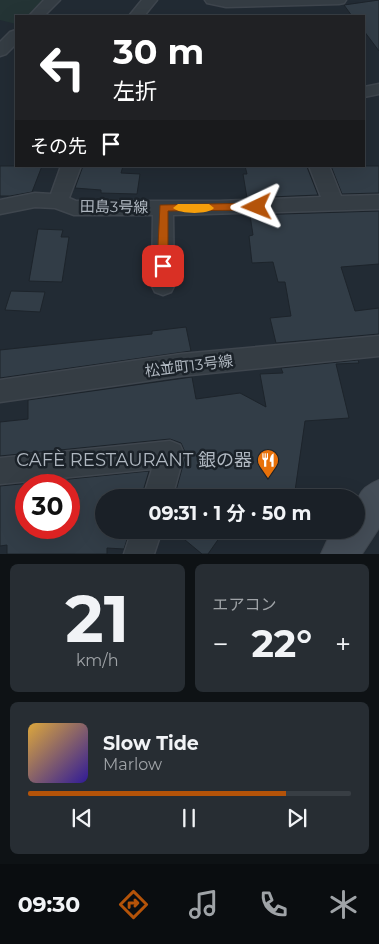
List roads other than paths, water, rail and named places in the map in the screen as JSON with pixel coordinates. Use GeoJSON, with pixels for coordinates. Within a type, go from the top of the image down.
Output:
{"type":"FeatureCollection","features":[{"type":"Feature","properties":{"kind":"main road"},"geometry":{"type":"LineString","coordinates":[[340,554],[379,497]]}},
{"type":"Feature","properties":{"kind":"street"},"geometry":{"type":"LineString","coordinates":[[37,15],[53,0]]}},
{"type":"Feature","properties":{"kind":"street"},"geometry":{"type":"LineString","coordinates":[[137,15],[150,0]]}},
{"type":"Feature","properties":{"kind":"street"},"geometry":{"type":"LineString","coordinates":[[212,0],[254,9],[338,0]]}},
{"type":"Feature","properties":{"kind":"street"},"geometry":{"type":"LineString","coordinates":[[0,27],[15,30]]}},
{"type":"Feature","properties":{"kind":"street"},"geometry":{"type":"LineString","coordinates":[[0,51],[15,36]]}},
{"type":"Feature","properties":{"kind":"street"},"geometry":{"type":"LineString","coordinates":[[365,92],[379,89]]}},
{"type":"Feature","properties":{"kind":"street"},"geometry":{"type":"LineString","coordinates":[[58,201],[71,167]]}},
{"type":"Feature","properties":{"kind":"street"},"geometry":{"type":"LineString","coordinates":[[319,167],[334,204]]}},
{"type":"Feature","properties":{"kind":"street","name":"田島3号線"},"geometry":{"type":"LineString","coordinates":[[0,207],[35,200],[58,201],[74,208],[220,208],[379,202]]}},
{"type":"Feature","properties":{"kind":"street"},"geometry":{"type":"LineString","coordinates":[[163,207],[163,286]]}},
{"type":"Feature","properties":{"kind":"street","name":"松並町13号線"},"geometry":{"type":"LineString","coordinates":[[0,391],[182,365],[379,346]]}},
{"type":"Feature","properties":{"kind":"street"},"geometry":{"type":"LineString","coordinates":[[0,471],[170,454],[159,489]]}},
{"type":"Feature","properties":{"kind":"street"},"geometry":{"type":"LineString","coordinates":[[139,554],[144,539]]}},
{"type":"Feature","properties":{"kind":"place","name":"CAFÈ RESTAURANT 銀の器"},"geometry":{"type":"Point","coordinates":[268,479]}}]}
